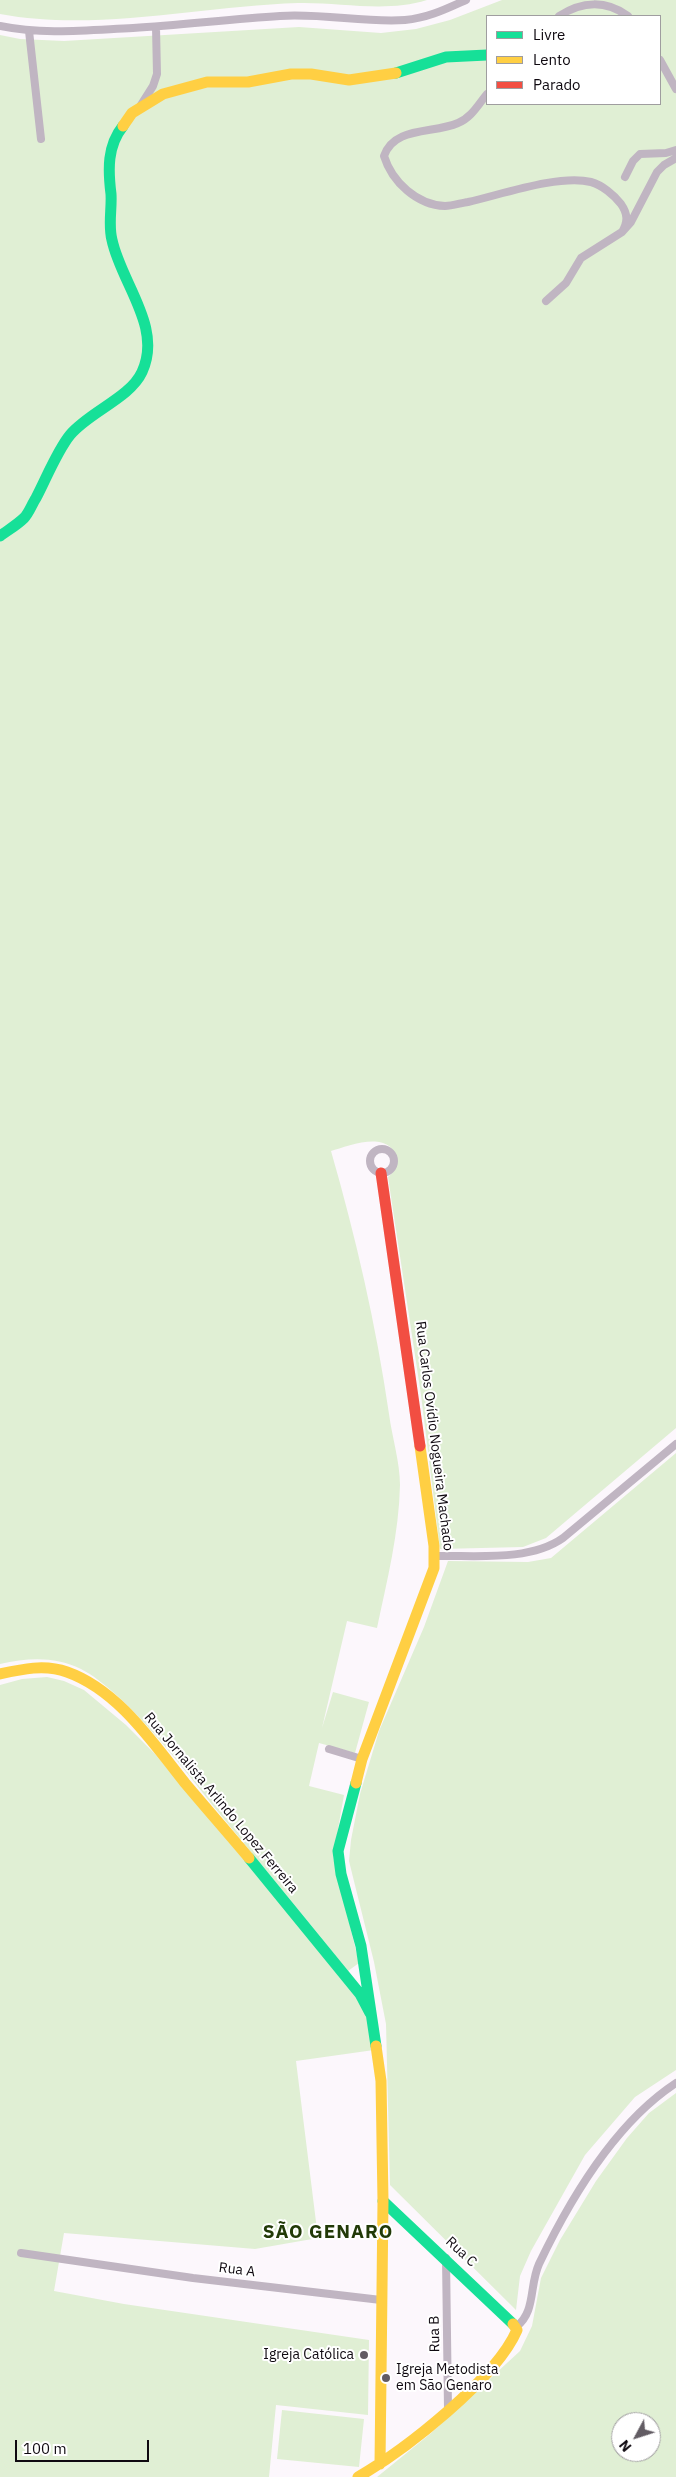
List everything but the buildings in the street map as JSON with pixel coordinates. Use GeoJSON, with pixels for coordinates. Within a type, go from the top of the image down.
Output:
{"type":"FeatureCollection","features":[{"type":"Feature","properties":{"kind":"street"},"geometry":{"type":"LineString","coordinates":[[0,26],[29,31],[156,27],[281,15],[326,15],[404,20],[438,13],[466,0]]}},
{"type":"Feature","properties":{"kind":"street"},"geometry":{"type":"LineString","coordinates":[[561,15],[574,8],[591,3],[611,7],[626,15]]}},
{"type":"Feature","properties":{"kind":"street"},"geometry":{"type":"LineString","coordinates":[[139,107],[153,86],[157,74],[156,27]]}},
{"type":"Feature","properties":{"kind":"street"},"geometry":{"type":"LineString","coordinates":[[29,31],[41,139]]}},
{"type":"Feature","properties":{"kind":"street"},"geometry":{"type":"LineString","coordinates":[[0,536],[25,517],[70,435],[88,418],[132,386],[141,374],[148,354],[147,330],[142,314],[114,251],[108,176],[114,136],[132,113],[163,94],[207,82],[248,82],[291,74],[311,74],[349,80],[372,78],[412,70],[446,57],[486,55]]}},
{"type":"Feature","properties":{"kind":"street"},"geometry":{"type":"LineString","coordinates":[[661,62],[676,89]]}},
{"type":"Feature","properties":{"kind":"street"},"geometry":{"type":"LineString","coordinates":[[486,95],[469,117],[458,123],[411,134],[392,141],[384,156],[390,172],[417,197],[447,206],[560,181],[592,182],[612,195],[625,210],[627,218],[622,232]]}},
{"type":"Feature","properties":{"kind":"street"},"geometry":{"type":"LineString","coordinates":[[625,177],[633,161],[640,154],[666,153],[676,150]]}},
{"type":"Feature","properties":{"kind":"street"},"geometry":{"type":"LineString","coordinates":[[546,301],[566,282],[582,258],[622,232],[631,222],[658,172],[664,165],[676,158]]}},
{"type":"Feature","properties":{"kind":"street","name":"Rua Carlos Ovídio Nogueira Machado"},"geometry":{"type":"LineString","coordinates":[[380,2464],[380,2300],[383,2201],[381,2082],[376,2026],[361,1946],[341,1874],[338,1856],[340,1837],[362,1759],[429,1586],[435,1556],[415,1396],[381,1173]]}},
{"type":"Feature","properties":{"kind":"street"},"geometry":{"type":"LineString","coordinates":[[435,1556],[514,1554],[539,1551],[549,1547],[563,1538],[676,1444]]}},
{"type":"Feature","properties":{"kind":"street","name":"Rua Jornalista Arlindo Lopez Ferreira"},"geometry":{"type":"LineString","coordinates":[[0,1674],[34,1667],[56,1668],[77,1676],[110,1698],[159,1751],[348,1979],[368,2008],[376,2026]]}},
{"type":"Feature","properties":{"kind":"street"},"geometry":{"type":"LineString","coordinates":[[329,1749],[362,1759]]}},
{"type":"Feature","properties":{"kind":"street"},"geometry":{"type":"LineString","coordinates":[[358,2477],[403,2448],[448,2409],[508,2350],[516,2334],[516,2327],[527,2317],[532,2280],[538,2265],[582,2187],[610,2146],[629,2123],[658,2094],[676,2083]]}},
{"type":"Feature","properties":{"kind":"street","name":"Rua C"},"geometry":{"type":"LineString","coordinates":[[383,2201],[446,2258],[516,2327]]}},
{"type":"Feature","properties":{"kind":"street","name":"Rua A"},"geometry":{"type":"LineString","coordinates":[[21,2253],[380,2300]]}},
{"type":"Feature","properties":{"kind":"street","name":"Rua B"},"geometry":{"type":"LineString","coordinates":[[446,2258],[448,2409]]}},
{"type":"Feature","properties":{"kind":"green space"},"geometry":{"type":"Polygon","coordinates":[[[0,0],[427,0],[395,6],[314,3],[261,5],[149,16],[73,20],[36,19],[0,14],[0,0]]]}},
{"type":"Feature","properties":{"kind":"green space"},"geometry":{"type":"Polygon","coordinates":[[[502,0],[676,0],[676,1428],[546,1538],[523,1547],[440,1549],[421,1395],[388,1177],[392,1174],[396,1160],[393,1150],[387,1144],[378,1142],[358,1143],[331,1151],[349,1216],[372,1314],[400,1476],[395,1539],[377,1628],[347,1621],[322,1728],[333,1692],[369,1702],[355,1753],[319,1743],[309,1786],[344,1795],[333,1857],[359,1963],[348,1971],[173,1756],[136,1714],[99,1680],[81,1669],[51,1660],[21,1660],[0,1664],[0,35],[20,39],[64,41],[299,27],[381,33],[416,29],[450,20],[502,0]]]}},
{"type":"Feature","properties":{"kind":"green space"},"geometry":{"type":"Polygon","coordinates":[[[676,1453],[676,2070],[635,2097],[585,2155],[531,2251],[520,2276],[516,2310],[390,2185],[386,2024],[374,1962],[349,1861],[351,1840],[360,1794],[379,1731],[424,1627],[448,1561],[528,1562],[551,1558],[676,1453]]]}},
{"type":"Feature","properties":{"kind":"green space"},"geometry":{"type":"Polygon","coordinates":[[[47,1677],[64,1681],[84,1690],[126,1725],[155,1754],[354,1993],[367,2017],[374,2050],[296,2061],[318,2238],[255,2249],[64,2233],[54,2291],[124,2304],[369,2340],[368,2415],[276,2405],[269,2477],[0,2477],[0,1685],[22,1679],[47,1677]]]}},
{"type":"Feature","properties":{"kind":"green space"},"geometry":{"type":"Polygon","coordinates":[[[676,2093],[676,2477],[377,2477],[430,2434],[520,2351],[532,2326],[541,2278],[560,2240],[596,2181],[627,2138],[649,2113],[676,2093]]]}},
{"type":"Feature","properties":{"kind":"green space"},"geometry":{"type":"Polygon","coordinates":[[[282,2410],[364,2419],[359,2467],[277,2459],[282,2410]]]}},
{"type":"Feature","properties":{"kind":"traffic: fast"},"geometry":{"type":"LineString","coordinates":[[396,73],[446,57],[486,55]]}},
{"type":"Feature","properties":{"kind":"traffic: fast"},"geometry":{"type":"LineString","coordinates":[[0,536],[27,514],[56,457],[70,435],[88,419],[128,390],[142,372],[147,355],[147,338],[144,322],[117,256],[110,223],[109,176],[111,150],[123,126]]}},
{"type":"Feature","properties":{"kind":"traffic: fast"},"geometry":{"type":"LineString","coordinates":[[356,1783],[338,1851],[341,1874],[361,1946],[376,2046]]}},
{"type":"Feature","properties":{"kind":"traffic: fast"},"geometry":{"type":"LineString","coordinates":[[249,1858],[360,1994],[370,2013]]}},
{"type":"Feature","properties":{"kind":"traffic: fast"},"geometry":{"type":"LineString","coordinates":[[383,2201],[513,2324]]}},
{"type":"Feature","properties":{"kind":"traffic: slow"},"geometry":{"type":"LineString","coordinates":[[123,126],[132,113],[163,94],[207,82],[248,82],[291,74],[311,74],[349,80],[396,73]]}},
{"type":"Feature","properties":{"kind":"traffic: slow"},"geometry":{"type":"LineString","coordinates":[[356,1783],[362,1759],[434,1568],[434,1546],[420,1446]]}},
{"type":"Feature","properties":{"kind":"traffic: slow"},"geometry":{"type":"LineString","coordinates":[[0,1674],[17,1670],[50,1668],[67,1672],[85,1680],[102,1691],[133,1719],[249,1858]]}},
{"type":"Feature","properties":{"kind":"traffic: slow"},"geometry":{"type":"LineString","coordinates":[[376,2046],[381,2081],[383,2201],[380,2464]]}},
{"type":"Feature","properties":{"kind":"traffic: slow"},"geometry":{"type":"LineString","coordinates":[[358,2477],[400,2450],[470,2391],[490,2370],[506,2349],[517,2330],[513,2324]]}},
{"type":"Feature","properties":{"kind":"traffic: jam"},"geometry":{"type":"LineString","coordinates":[[381,1173],[420,1446]]}},
{"type":"Feature","properties":{"kind":"place","name":"Igreja Católica"},"geometry":{"type":"Point","coordinates":[364,2355]}},
{"type":"Feature","properties":{"kind":"place","name":"Igreja Metodista em São Genaro"},"geometry":{"type":"Point","coordinates":[386,2378]}},
{"type":"Feature","properties":{"kind":"district","name":"SÃO GENARO"},"geometry":{"type":"Point","coordinates":[328,2233]}}]}
